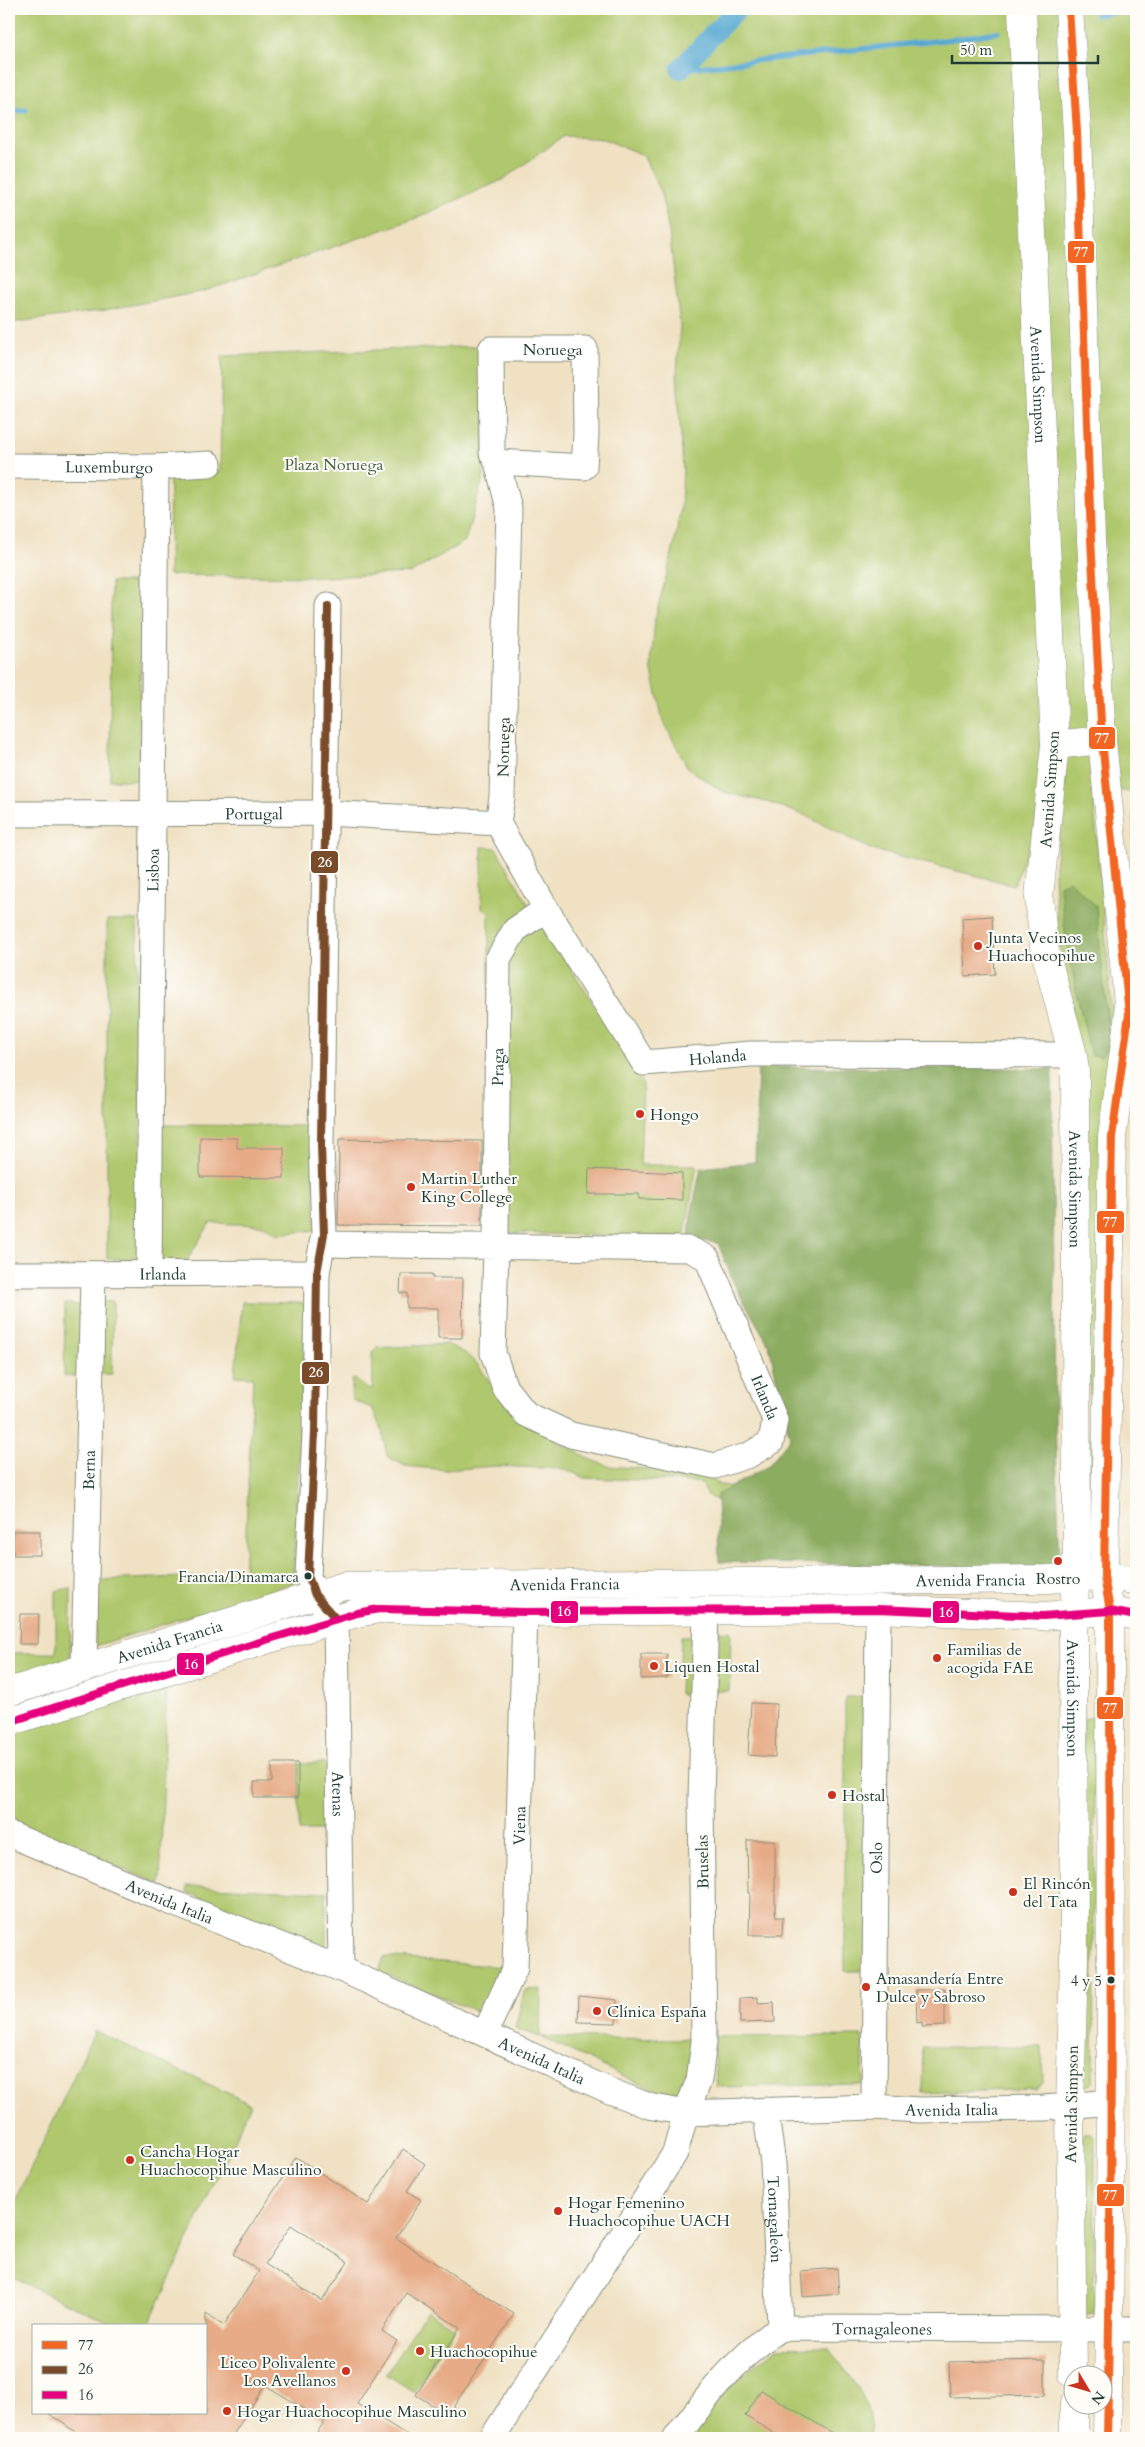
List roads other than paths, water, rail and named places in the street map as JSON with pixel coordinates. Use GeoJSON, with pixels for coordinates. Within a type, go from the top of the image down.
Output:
{"type":"FeatureCollection","features":[{"type":"Feature","properties":{"kind":"main road","name":"Avenida Simpson"},"geometry":{"type":"LineString","coordinates":[[1022,9],[1055,745],[1040,898],[1044,947],[1073,1054],[1078,1367],[1076,1577],[1073,1627],[1074,1960],[1070,2105],[1073,2364]]}},
{"type":"Feature","properties":{"kind":"main road","name":"Avenida Simpson"},"geometry":{"type":"LineString","coordinates":[[1069,9],[1077,132],[1091,539],[1102,740],[1128,1014],[1112,1137],[1104,1576],[1110,1611],[1112,2056],[1110,2102],[1123,2328],[1107,2438]]}},
{"type":"Feature","properties":{"kind":"main road"},"geometry":{"type":"LineString","coordinates":[[1055,745],[1102,740]]}},
{"type":"Feature","properties":{"kind":"main road","name":"Avenida Francia"},"geometry":{"type":"LineString","coordinates":[[9,1692],[344,1586],[1104,1576],[1136,1580]]}},
{"type":"Feature","properties":{"kind":"main road","name":"Avenida Francia"},"geometry":{"type":"LineString","coordinates":[[9,1722],[336,1619],[379,1609],[526,1612],[878,1609],[1043,1616],[1110,1611],[1136,1616]]}},
{"type":"Feature","properties":{"kind":"main road"},"geometry":{"type":"LineString","coordinates":[[1074,2414],[1074,2438]]}},
{"type":"Feature","properties":{"kind":"street","name":"Noruega"},"geometry":{"type":"LineString","coordinates":[[497,462],[584,466],[586,434],[585,349],[491,350],[492,453],[497,462],[509,508],[502,797],[498,823]]}},
{"type":"Feature","properties":{"kind":"street","name":"Luxemburgo"},"geometry":{"type":"LineString","coordinates":[[9,466],[156,467],[209,464]]}},
{"type":"Feature","properties":{"kind":"street","name":"Lisboa"},"geometry":{"type":"LineString","coordinates":[[150,1274],[156,467]]}},
{"type":"Feature","properties":{"kind":"street"},"geometry":{"type":"LineString","coordinates":[[328,606],[327,813],[321,1145],[324,1234],[318,1273],[316,1432],[308,1576],[315,1595],[336,1619]]}},
{"type":"Feature","properties":{"kind":"street","name":"Portugal"},"geometry":{"type":"LineString","coordinates":[[9,814],[327,813],[498,823]]}},
{"type":"Feature","properties":{"kind":"street","name":"Holanda"},"geometry":{"type":"LineString","coordinates":[[498,823],[546,909],[644,1063],[750,1054],[1073,1054]]}},
{"type":"Feature","properties":{"kind":"street","name":"Praga"},"geometry":{"type":"LineString","coordinates":[[496,1247],[498,959],[515,930],[546,909]]}},
{"type":"Feature","properties":{"kind":"street","name":"Irlanda"},"geometry":{"type":"LineString","coordinates":[[322,1244],[690,1249],[707,1258],[776,1420],[771,1442],[749,1455],[715,1466],[571,1435],[526,1414],[505,1388],[493,1352],[496,1247]]}},
{"type":"Feature","properties":{"kind":"street","name":"Irlanda"},"geometry":{"type":"LineString","coordinates":[[9,1274],[318,1273]]}},
{"type":"Feature","properties":{"kind":"street","name":"Berna"},"geometry":{"type":"LineString","coordinates":[[84,1668],[93,1274]]}},
{"type":"Feature","properties":{"kind":"street","name":"Bruselas"},"geometry":{"type":"LineString","coordinates":[[492,2438],[675,2153],[686,2113],[699,2080],[704,2042],[701,1800],[706,1609]]}},
{"type":"Feature","properties":{"kind":"street","name":"Oslo"},"geometry":{"type":"LineString","coordinates":[[874,2107],[878,1609]]}},
{"type":"Feature","properties":{"kind":"street","name":"Viena"},"geometry":{"type":"LineString","coordinates":[[485,2033],[515,1968],[526,1612]]}},
{"type":"Feature","properties":{"kind":"street","name":"Atenas"},"geometry":{"type":"LineString","coordinates":[[336,1619],[341,1969]]}},
{"type":"Feature","properties":{"kind":"street","name":"Avenida Italia"},"geometry":{"type":"LineString","coordinates":[[9,1834],[168,1901],[341,1969],[629,2100],[649,2106],[686,2113],[874,2107],[918,2110],[1044,2108],[1110,2102]]}},
{"type":"Feature","properties":{"kind":"street","name":"Tornagaleón"},"geometry":{"type":"LineString","coordinates":[[765,2110],[773,2163],[780,2328]]}},
{"type":"Feature","properties":{"kind":"street"},"geometry":{"type":"LineString","coordinates":[[676,2438],[728,2370],[745,2354],[780,2328]]}},
{"type":"Feature","properties":{"kind":"street","name":"Tornagaleones"},"geometry":{"type":"LineString","coordinates":[[780,2328],[1123,2328]]}},
{"type":"Feature","properties":{"kind":"waterway"},"geometry":{"type":"LineString","coordinates":[[680,69],[737,9]]}},
{"type":"Feature","properties":{"kind":"waterway"},"geometry":{"type":"LineString","coordinates":[[1096,15],[1131,9]]}},
{"type":"Feature","properties":{"kind":"waterway"},"geometry":{"type":"LineString","coordinates":[[680,69],[962,38],[998,32]]}},
{"type":"Feature","properties":{"kind":"waterway"},"geometry":{"type":"LineString","coordinates":[[9,112],[26,110]]}},
{"type":"Feature","properties":{"kind":"place","name":"Junta Vecinos Huachocopihue"},"geometry":{"type":"Point","coordinates":[978,946]}},
{"type":"Feature","properties":{"kind":"place","name":"Hongo"},"geometry":{"type":"Point","coordinates":[640,1114]}},
{"type":"Feature","properties":{"kind":"place","name":"Martin Luther King College"},"geometry":{"type":"Point","coordinates":[411,1187]}},
{"type":"Feature","properties":{"kind":"place","name":"Rostro"},"geometry":{"type":"Point","coordinates":[1058,1561]}},
{"type":"Feature","properties":{"kind":"place","name":"Francia/Dinamarca"},"geometry":{"type":"Point","coordinates":[308,1576]}},
{"type":"Feature","properties":{"kind":"place","name":"Familias de acogida FAE"},"geometry":{"type":"Point","coordinates":[937,1658]}},
{"type":"Feature","properties":{"kind":"place","name":"Liquen Hostal"},"geometry":{"type":"Point","coordinates":[654,1666]}},
{"type":"Feature","properties":{"kind":"place","name":"Hostal"},"geometry":{"type":"Point","coordinates":[832,1795]}},
{"type":"Feature","properties":{"kind":"place","name":"El Rincón del Tata"},"geometry":{"type":"Point","coordinates":[1013,1892]}},
{"type":"Feature","properties":{"kind":"place","name":"4 y 5"},"geometry":{"type":"Point","coordinates":[1111,1980]}},
{"type":"Feature","properties":{"kind":"place","name":"Amasandería Entre Dulce y Sabroso"},"geometry":{"type":"Point","coordinates":[866,1987]}},
{"type":"Feature","properties":{"kind":"place","name":"Clínica España"},"geometry":{"type":"Point","coordinates":[597,2011]}},
{"type":"Feature","properties":{"kind":"place","name":"Cancha Hogar Huachocopihue Masculino"},"geometry":{"type":"Point","coordinates":[130,2160]}},
{"type":"Feature","properties":{"kind":"place","name":"Hogar Femenino Huachocopihue UACH"},"geometry":{"type":"Point","coordinates":[558,2211]}},
{"type":"Feature","properties":{"kind":"place","name":"Huachocopihue"},"geometry":{"type":"Point","coordinates":[420,2351]}},
{"type":"Feature","properties":{"kind":"place","name":"Liceo Polivalente Los Avellanos"},"geometry":{"type":"Point","coordinates":[346,2371]}},
{"type":"Feature","properties":{"kind":"place","name":"Hogar Huachocopihue Masculino"},"geometry":{"type":"Point","coordinates":[227,2411]}},
{"type":"Feature","properties":{"kind":"park label","name":"Plaza Noruega"},"geometry":{"type":"Point","coordinates":[334,464]}}]}
